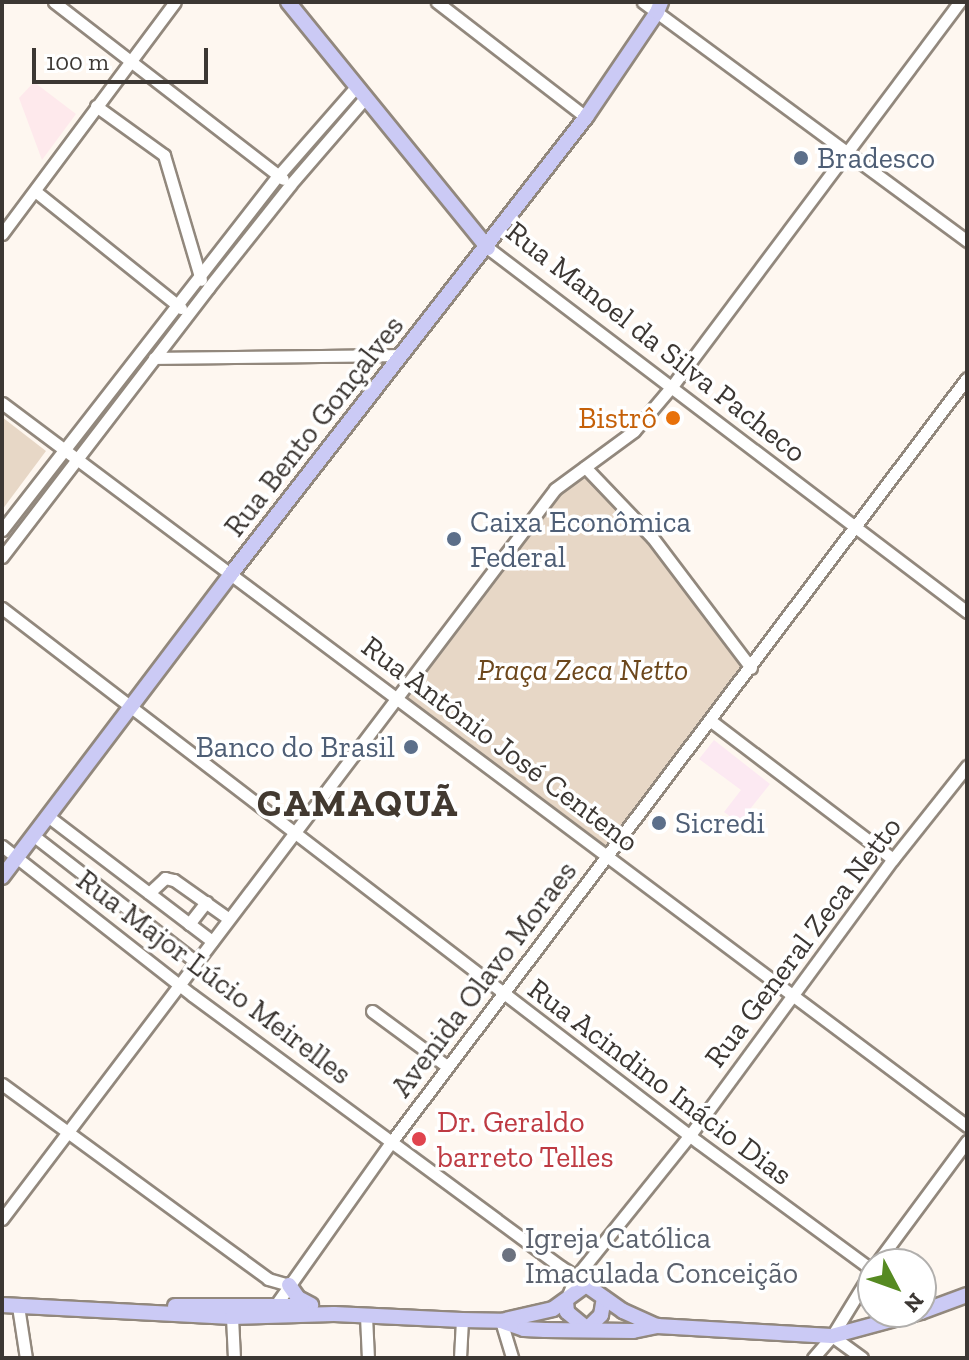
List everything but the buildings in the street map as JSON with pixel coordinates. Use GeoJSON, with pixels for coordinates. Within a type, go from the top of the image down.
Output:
{"type":"FeatureCollection","features":[{"type":"Feature","properties":{"kind":"main road","name":"Rua Manoel da Silva Pacheco"},"geometry":{"type":"LineString","coordinates":[[288,2],[488,248]]}},
{"type":"Feature","properties":{"kind":"main road","name":"Rua Bento Gonçalves"},"geometry":{"type":"LineString","coordinates":[[2,877],[231,574],[488,248],[586,117],[659,7]]}},
{"type":"Feature","properties":{"kind":"main road"},"geometry":{"type":"LineString","coordinates":[[289,1285],[298,1298],[334,1314]]}},
{"type":"Feature","properties":{"kind":"main road"},"geometry":{"type":"LineString","coordinates":[[2,1305],[150,1310],[232,1317],[334,1314],[501,1321],[544,1313],[566,1301],[577,1288],[591,1286],[604,1298],[657,1326]]}},
{"type":"Feature","properties":{"kind":"main road"},"geometry":{"type":"LineString","coordinates":[[937,1306],[967,1295]]}},
{"type":"Feature","properties":{"kind":"main road"},"geometry":{"type":"LineString","coordinates":[[587,1329],[601,1315],[604,1298]]}},
{"type":"Feature","properties":{"kind":"main road"},"geometry":{"type":"LineString","coordinates":[[566,1301],[570,1316],[587,1329]]}},
{"type":"Feature","properties":{"kind":"main road"},"geometry":{"type":"LineString","coordinates":[[150,1310],[188,1305],[315,1306]]}},
{"type":"Feature","properties":{"kind":"main road"},"geometry":{"type":"LineString","coordinates":[[232,1317],[275,1306]]}},
{"type":"Feature","properties":{"kind":"main road"},"geometry":{"type":"LineString","coordinates":[[501,1321],[524,1329],[633,1331],[657,1326],[832,1336],[862,1328]]}},
{"type":"Feature","properties":{"kind":"street"},"geometry":{"type":"LineString","coordinates":[[54,2],[132,59],[290,185]]}},
{"type":"Feature","properties":{"kind":"street"},"geometry":{"type":"LineString","coordinates":[[2,234],[175,2]]}},
{"type":"Feature","properties":{"kind":"street"},"geometry":{"type":"LineString","coordinates":[[437,2],[586,117]]}},
{"type":"Feature","properties":{"kind":"street"},"geometry":{"type":"LineString","coordinates":[[643,2],[659,7],[845,152],[967,241]]}},
{"type":"Feature","properties":{"kind":"street"},"geometry":{"type":"LineString","coordinates":[[2,1219],[395,696],[555,489],[634,431],[673,385],[960,2]]}},
{"type":"Feature","properties":{"kind":"street"},"geometry":{"type":"LineString","coordinates":[[2,530],[278,176],[361,92]]}},
{"type":"Feature","properties":{"kind":"street"},"geometry":{"type":"LineString","coordinates":[[2,557],[361,92]]}},
{"type":"Feature","properties":{"kind":"street"},"geometry":{"type":"LineString","coordinates":[[96,106],[164,155],[198,277],[209,287]]}},
{"type":"Feature","properties":{"kind":"street"},"geometry":{"type":"LineString","coordinates":[[35,191],[188,314]]}},
{"type":"Feature","properties":{"kind":"street","name":"Rua Manoel da Silva Pacheco"},"geometry":{"type":"LineString","coordinates":[[488,248],[673,385],[855,529],[967,612]]}},
{"type":"Feature","properties":{"kind":"street"},"geometry":{"type":"LineString","coordinates":[[154,358],[401,355]]}},
{"type":"Feature","properties":{"kind":"street","name":"Avenida Olavo Moraes"},"geometry":{"type":"LineString","coordinates":[[275,1306],[392,1141],[967,378]]}},
{"type":"Feature","properties":{"kind":"street","name":"Rua Antônio José Centeno"},"geometry":{"type":"LineString","coordinates":[[2,403],[608,854],[967,1126]]}},
{"type":"Feature","properties":{"kind":"street"},"geometry":{"type":"LineString","coordinates":[[585,467],[652,537],[751,668]]}},
{"type":"Feature","properties":{"kind":"street","name":"Rua Acindino Inácio Dias"},"geometry":{"type":"LineString","coordinates":[[2,608],[690,1135],[857,1256]]}},
{"type":"Feature","properties":{"kind":"street"},"geometry":{"type":"LineString","coordinates":[[711,721],[893,859]]}},
{"type":"Feature","properties":{"kind":"street","name":"Rua General Zeca Netto"},"geometry":{"type":"LineString","coordinates":[[566,1301],[575,1278],[690,1135],[893,859],[967,766]]}},
{"type":"Feature","properties":{"kind":"street"},"geometry":{"type":"LineString","coordinates":[[49,817],[212,941]]}},
{"type":"Feature","properties":{"kind":"street"},"geometry":{"type":"LineString","coordinates":[[34,836],[196,962]]}},
{"type":"Feature","properties":{"kind":"street","name":"Rua Major Lúcio Meirelles"},"geometry":{"type":"LineString","coordinates":[[2,846],[179,985],[575,1278],[591,1286]]}},
{"type":"Feature","properties":{"kind":"street"},"geometry":{"type":"LineString","coordinates":[[149,893],[165,878],[229,919]]}},
{"type":"Feature","properties":{"kind":"street"},"geometry":{"type":"LineString","coordinates":[[189,924],[206,902]]}},
{"type":"Feature","properties":{"kind":"street"},"geometry":{"type":"LineString","coordinates":[[372,1011],[448,1067]]}},
{"type":"Feature","properties":{"kind":"street"},"geometry":{"type":"LineString","coordinates":[[2,1084],[268,1279],[289,1285]]}},
{"type":"Feature","properties":{"kind":"street"},"geometry":{"type":"LineString","coordinates":[[889,1248],[967,1141]]}},
{"type":"Feature","properties":{"kind":"street"},"geometry":{"type":"LineString","coordinates":[[813,1358],[832,1336],[857,1296]]}},
{"type":"Feature","properties":{"kind":"street"},"geometry":{"type":"LineString","coordinates":[[18,1306],[26,1358]]}},
{"type":"Feature","properties":{"kind":"street"},"geometry":{"type":"LineString","coordinates":[[366,1316],[368,1358]]}},
{"type":"Feature","properties":{"kind":"street"},"geometry":{"type":"LineString","coordinates":[[232,1317],[234,1358]]}},
{"type":"Feature","properties":{"kind":"street"},"geometry":{"type":"LineString","coordinates":[[460,1358],[462,1320]]}},
{"type":"Feature","properties":{"kind":"street"},"geometry":{"type":"LineString","coordinates":[[501,1321],[512,1358]]}},
{"type":"Feature","properties":{"kind":"street"},"geometry":{"type":"LineString","coordinates":[[832,1336],[862,1358]]}},
{"type":"Feature","properties":{"kind":"shaded area"},"geometry":{"type":"Polygon","coordinates":[[[34,82],[76,114],[42,160],[19,98],[34,82]]]}},
{"type":"Feature","properties":{"kind":"shaded area"},"geometry":{"type":"Polygon","coordinates":[[[714,740],[770,784],[739,823],[724,812],[741,790],[699,759],[714,740]]]}},
{"type":"Feature","properties":{"kind":"green space"},"geometry":{"type":"Polygon","coordinates":[[[2,417],[46,451],[2,510],[2,417]]]}},
{"type":"Feature","properties":{"kind":"green space","name":"Praça Zeca Netto"},"geometry":{"type":"Polygon","coordinates":[[[584,473],[650,541],[746,661],[609,850],[401,696],[559,491],[584,473]]]}},
{"type":"Feature","properties":{"kind":"place","name":"Bradesco"},"geometry":{"type":"Point","coordinates":[801,158]}},
{"type":"Feature","properties":{"kind":"place","name":"Bistrô"},"geometry":{"type":"Point","coordinates":[673,418]}},
{"type":"Feature","properties":{"kind":"place","name":"Caixa Econômica Federal"},"geometry":{"type":"Point","coordinates":[454,539]}},
{"type":"Feature","properties":{"kind":"place","name":"Banco do Brasil"},"geometry":{"type":"Point","coordinates":[411,747]}},
{"type":"Feature","properties":{"kind":"place","name":"Sicredi"},"geometry":{"type":"Point","coordinates":[659,823]}},
{"type":"Feature","properties":{"kind":"place","name":"Dr. Geraldo barreto Telles"},"geometry":{"type":"Point","coordinates":[419,1139]}},
{"type":"Feature","properties":{"kind":"place","name":"Igreja Católica Imaculada Conceição"},"geometry":{"type":"Point","coordinates":[509,1255]}},
{"type":"Feature","properties":{"kind":"district","name":"CAMAQUÃ"},"geometry":{"type":"Point","coordinates":[358,804]}}]}
